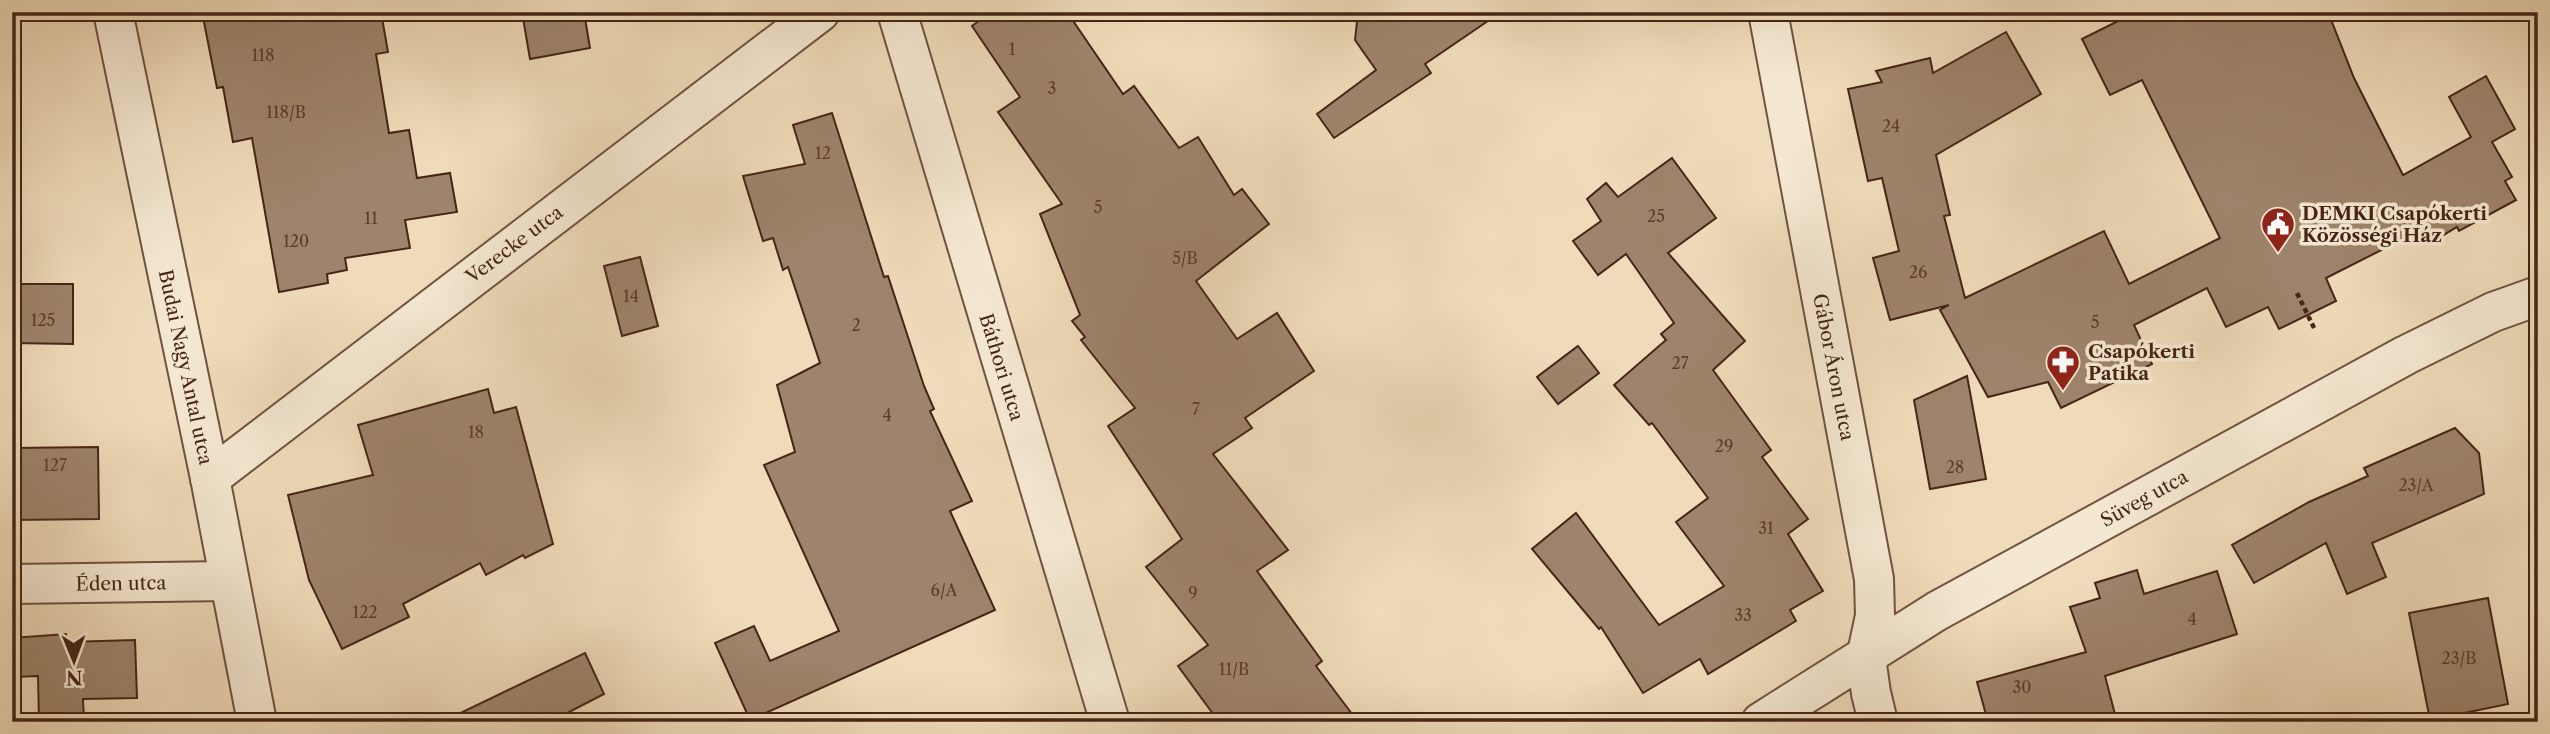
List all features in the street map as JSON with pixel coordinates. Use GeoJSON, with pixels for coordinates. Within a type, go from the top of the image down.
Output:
{"type":"FeatureCollection","features":[{"type":"Feature","properties":{"kind":"street","name":"Budai Nagy Antal utca"},"geometry":{"type":"LineString","coordinates":[[113,12],[257,722]]}},
{"type":"Feature","properties":{"kind":"street","name":"Verecke utca"},"geometry":{"type":"LineString","coordinates":[[209,478],[820,12]]}},
{"type":"Feature","properties":{"kind":"street","name":"Báthori utca"},"geometry":{"type":"LineString","coordinates":[[897,12],[1110,722]]}},
{"type":"Feature","properties":{"kind":"street","name":"Gábor Áron utca"},"geometry":{"type":"LineString","coordinates":[[1768,12],[1874,579],[1875,616],[1866,658],[1878,722]]}},
{"type":"Feature","properties":{"kind":"street","name":"Süveg utca"},"geometry":{"type":"LineString","coordinates":[[1761,722],[1937,611],[2406,355],[2493,312],[2538,296]]}},
{"type":"Feature","properties":{"kind":"street","name":"Éden utca"},"geometry":{"type":"LineString","coordinates":[[12,584],[229,581]]}},
{"type":"Feature","properties":{"kind":"path"},"geometry":{"type":"LineString","coordinates":[[2297,292],[2315,330]]}},
{"type":"Feature","properties":{"kind":"building"},"geometry":{"type":"Polygon","coordinates":[[[202,12],[381,12],[388,52],[376,54],[389,133],[409,130],[417,178],[450,173],[457,212],[405,220],[410,248],[345,258],[347,270],[327,274],[328,283],[279,292],[252,138],[233,142],[223,87],[217,88],[202,12]]]}},
{"type":"Feature","properties":{"kind":"building"},"geometry":{"type":"Polygon","coordinates":[[[522,12],[584,12],[590,48],[530,59],[522,12]]]}},
{"type":"Feature","properties":{"kind":"building"},"geometry":{"type":"Polygon","coordinates":[[[991,12],[1067,12],[1123,94],[1134,86],[1179,148],[1198,137],[1234,195],[1242,189],[1269,224],[1196,281],[1237,339],[1277,313],[1314,371],[1245,418],[1252,428],[1213,454],[1288,550],[1257,571],[1322,661],[1316,666],[1358,722],[1219,722],[1178,666],[1208,645],[1146,567],[1182,539],[1108,426],[1135,408],[1081,340],[1085,337],[1072,321],[1080,315],[1040,214],[1062,204],[998,112],[1020,97],[972,26],[991,12]]]}},
{"type":"Feature","properties":{"kind":"building"},"geometry":{"type":"Polygon","coordinates":[[[1358,12],[1373,16],[1378,12],[1501,12],[1425,64],[1431,73],[1334,138],[1317,114],[1376,70],[1355,40],[1358,12]]]}},
{"type":"Feature","properties":{"kind":"building"},"geometry":{"type":"Polygon","coordinates":[[[2136,12],[2328,12],[2354,78],[2403,175],[2471,137],[2449,97],[2486,76],[2515,129],[2492,142],[2512,177],[2505,181],[2516,200],[2459,231],[2457,227],[2432,242],[2425,228],[2326,278],[2336,301],[2279,329],[2268,307],[2226,327],[2207,288],[2134,325],[2152,364],[2061,408],[2048,382],[1988,397],[1940,310],[1949,305],[1890,320],[1873,258],[1899,251],[1882,178],[1868,181],[1848,89],[1882,82],[1876,71],[1930,58],[1933,73],[2006,32],[2041,94],[1936,155],[1950,215],[1944,216],[1965,298],[2104,231],[2129,284],[2220,238],[2142,80],[2110,95],[2082,39],[2136,12]]]}},
{"type":"Feature","properties":{"kind":"building"},"geometry":{"type":"Polygon","coordinates":[[[832,113],[884,277],[888,276],[934,409],[930,411],[972,501],[950,511],[995,610],[750,720],[715,643],[754,626],[770,661],[839,631],[764,465],[795,452],[777,385],[820,363],[788,267],[783,270],[773,238],[763,241],[743,176],[805,164],[793,125],[832,113]]]}},
{"type":"Feature","properties":{"kind":"building"},"geometry":{"type":"Polygon","coordinates":[[[1672,158],[1716,218],[1668,253],[1745,341],[1713,370],[1771,450],[1762,457],[1808,519],[1788,534],[1823,591],[1790,610],[1796,621],[1708,674],[1700,659],[1643,693],[1601,627],[1599,629],[1532,549],[1576,513],[1659,625],[1724,586],[1676,522],[1708,498],[1652,423],[1649,425],[1614,385],[1666,340],[1661,334],[1674,323],[1626,254],[1598,275],[1573,241],[1601,221],[1587,199],[1606,183],[1618,197],[1672,158]]]}},
{"type":"Feature","properties":{"kind":"building"},"geometry":{"type":"Polygon","coordinates":[[[640,257],[658,326],[622,336],[604,266],[640,257]]]}},
{"type":"Feature","properties":{"kind":"building"},"geometry":{"type":"Polygon","coordinates":[[[12,284],[73,284],[73,344],[12,343],[12,284]]]}},
{"type":"Feature","properties":{"kind":"building"},"geometry":{"type":"Polygon","coordinates":[[[1578,346],[1599,373],[1558,404],[1537,377],[1578,346]]]}},
{"type":"Feature","properties":{"kind":"building"},"geometry":{"type":"Polygon","coordinates":[[[1967,376],[1986,479],[1930,489],[1914,400],[1967,376]]]}},
{"type":"Feature","properties":{"kind":"building"},"geometry":{"type":"Polygon","coordinates":[[[488,389],[494,413],[516,407],[553,544],[525,558],[523,555],[486,575],[480,563],[403,604],[409,617],[342,649],[309,580],[288,495],[373,475],[358,425],[488,389]]]}},
{"type":"Feature","properties":{"kind":"building"},"geometry":{"type":"Polygon","coordinates":[[[2455,428],[2479,453],[2484,494],[2372,543],[2386,577],[2347,594],[2326,543],[2254,583],[2232,545],[2309,502],[2368,476],[2364,468],[2455,428]]]}},
{"type":"Feature","properties":{"kind":"building"},"geometry":{"type":"Polygon","coordinates":[[[98,447],[99,519],[13,520],[12,448],[98,447]]]}},
{"type":"Feature","properties":{"kind":"building"},"geometry":{"type":"Polygon","coordinates":[[[2137,570],[2144,594],[2217,571],[2237,634],[2105,676],[2117,722],[1988,722],[1977,682],[2086,652],[2070,607],[2100,598],[2095,583],[2137,570]]]}},
{"type":"Feature","properties":{"kind":"building"},"geometry":{"type":"Polygon","coordinates":[[[2488,598],[2508,704],[2430,720],[2409,613],[2488,598]]]}},
{"type":"Feature","properties":{"kind":"building"},"geometry":{"type":"Polygon","coordinates":[[[66,634],[66,642],[135,640],[137,698],[83,699],[84,722],[39,722],[38,676],[12,677],[12,638],[66,634]]]}},
{"type":"Feature","properties":{"kind":"building"},"geometry":{"type":"Polygon","coordinates":[[[585,653],[604,694],[550,722],[442,722],[585,653]]]}},
{"type":"Feature","properties":{"kind":"place","name":"DEMKI Csapókerti Közösségi Ház"},"geometry":{"type":"Point","coordinates":[2278,254]}},
{"type":"Feature","properties":{"kind":"place","name":"Csapókerti Patika"},"geometry":{"type":"Point","coordinates":[2063,392]}}]}
